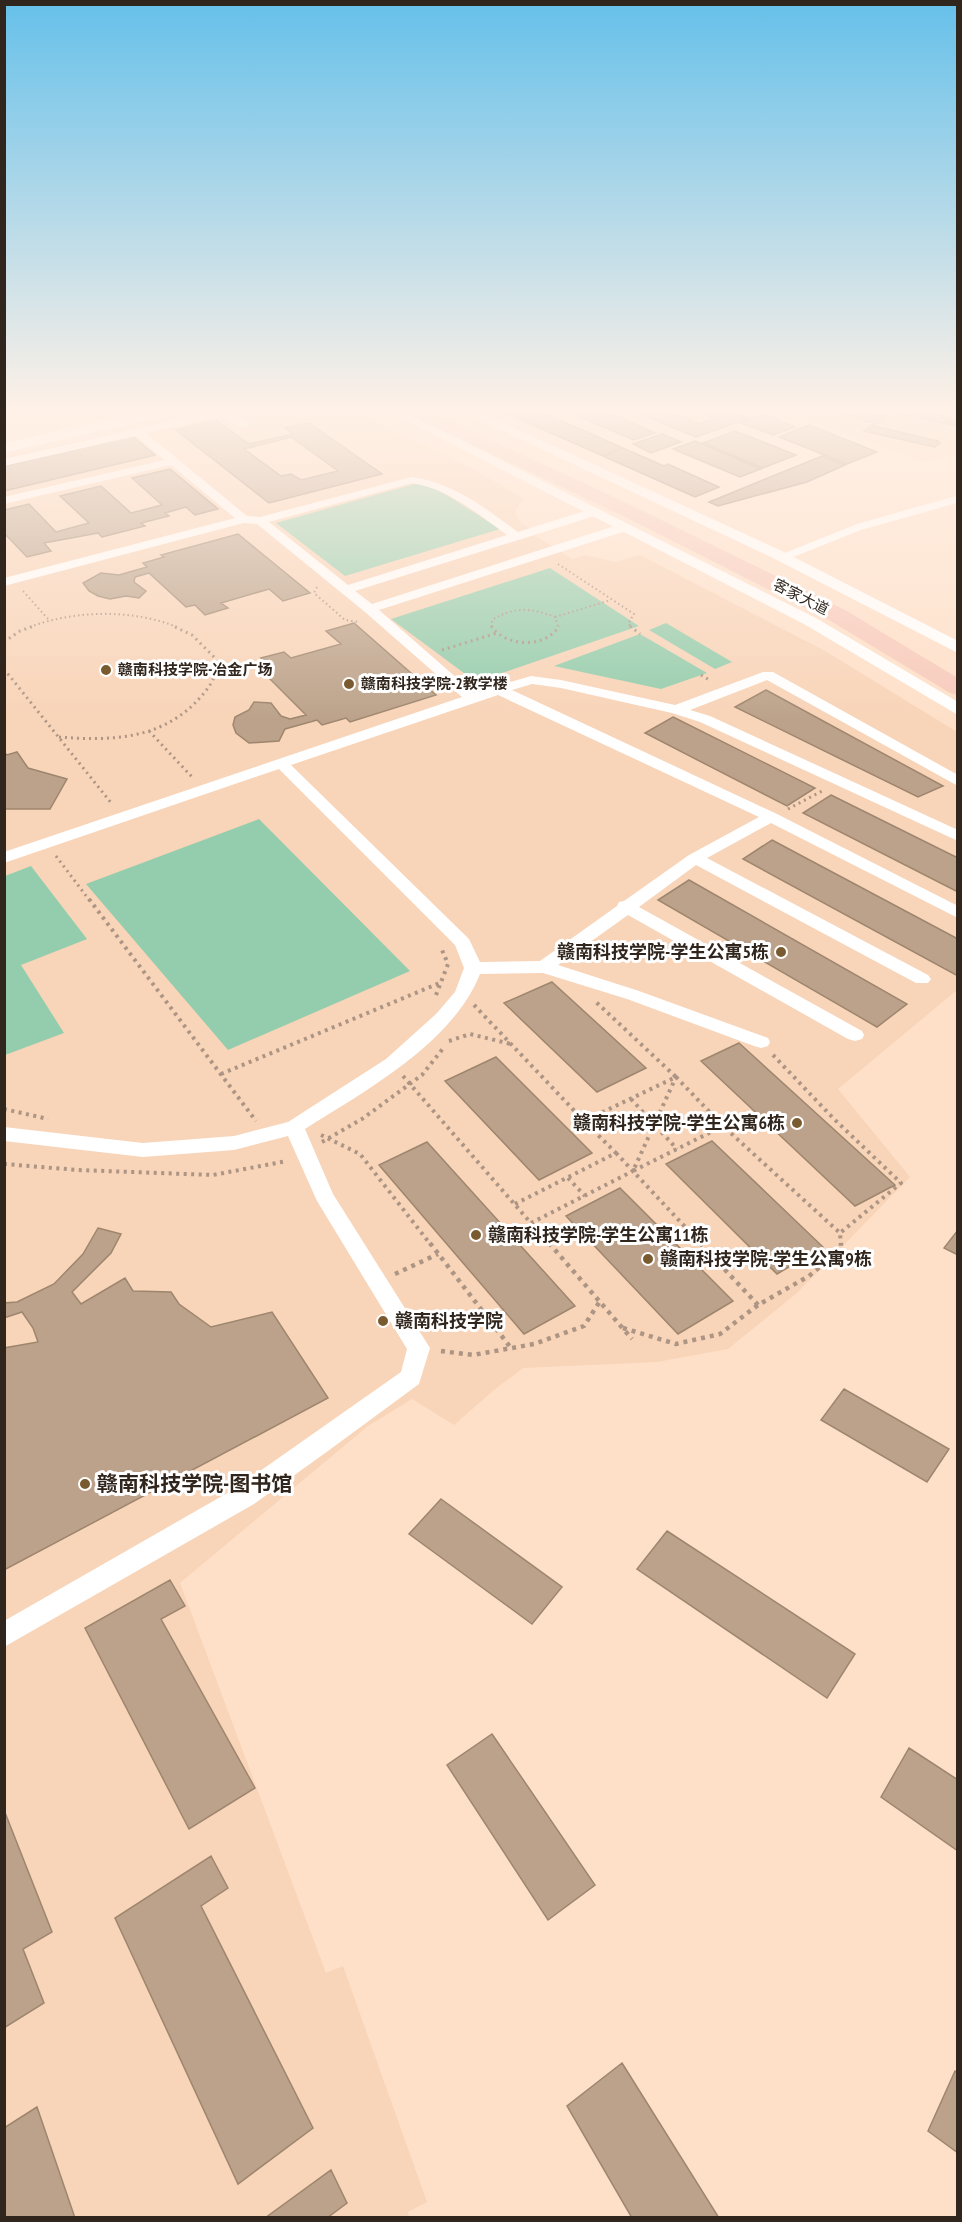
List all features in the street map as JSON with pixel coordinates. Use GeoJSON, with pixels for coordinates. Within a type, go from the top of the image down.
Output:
{"type":"FeatureCollection","features":[{"type":"Feature","properties":{"kind":"main road","name":"客家大道"},"geometry":{"type":"LineString","coordinates":[[631,513],[837,615],[957,688]]}},
{"type":"Feature","properties":{"kind":"main road","name":"客家大道"},"geometry":{"type":"LineString","coordinates":[[657,513],[854,607],[957,668]]}},
{"type":"Feature","properties":{"kind":"street"},"geometry":{"type":"LineString","coordinates":[[236,513],[244,519]]}},
{"type":"Feature","properties":{"kind":"street"},"geometry":{"type":"LineString","coordinates":[[9,581],[244,519],[260,521],[291,513]]}},
{"type":"Feature","properties":{"kind":"street"},"geometry":{"type":"LineString","coordinates":[[481,513],[516,536]]}},
{"type":"Feature","properties":{"kind":"street"},"geometry":{"type":"LineString","coordinates":[[347,589],[592,513]]}},
{"type":"Feature","properties":{"kind":"street"},"geometry":{"type":"LineString","coordinates":[[595,513],[810,621],[957,710]]}},
{"type":"Feature","properties":{"kind":"street"},"geometry":{"type":"LineString","coordinates":[[692,513],[872,600],[957,648]]}},
{"type":"Feature","properties":{"kind":"street"},"geometry":{"type":"LineString","coordinates":[[260,521],[347,589],[472,698]]}},
{"type":"Feature","properties":{"kind":"street"},"geometry":{"type":"LineString","coordinates":[[370,609],[625,527]]}},
{"type":"Feature","properties":{"kind":"street"},"geometry":{"type":"LineString","coordinates":[[676,710],[768,675],[957,782]]}},
{"type":"Feature","properties":{"kind":"street"},"geometry":{"type":"LineString","coordinates":[[4,858],[280,762],[531,680],[561,684],[676,710],[705,719],[957,836]]}},
{"type":"Feature","properties":{"kind":"street"},"geometry":{"type":"LineString","coordinates":[[499,690],[771,818],[957,913]]}},
{"type":"Feature","properties":{"kind":"street"},"geometry":{"type":"LineString","coordinates":[[4,1134],[143,1150],[234,1143],[261,1128],[300,1123],[393,1064],[442,1018],[463,994],[473,968],[463,943],[280,762]]}},
{"type":"Feature","properties":{"kind":"street"},"geometry":{"type":"LineString","coordinates":[[544,967],[625,906],[695,858],[771,818]]}},
{"type":"Feature","properties":{"kind":"street"},"geometry":{"type":"LineString","coordinates":[[695,858],[922,979]]}},
{"type":"Feature","properties":{"kind":"street"},"geometry":{"type":"LineString","coordinates":[[625,906],[855,1035]]}},
{"type":"Feature","properties":{"kind":"street"},"geometry":{"type":"LineString","coordinates":[[473,968],[544,967],[633,995],[761,1042]]}},
{"type":"Feature","properties":{"kind":"street"},"geometry":{"type":"LineString","coordinates":[[4,1635],[245,1496],[411,1377],[419,1348],[324,1196],[300,1123]]}},
{"type":"Feature","properties":{"kind":"lane"},"geometry":{"type":"LineString","coordinates":[[784,557],[859,527],[909,513]]}},
{"type":"Feature","properties":{"kind":"path"},"geometry":{"type":"LineString","coordinates":[[545,554],[634,615],[627,624],[640,634]]}},
{"type":"Feature","properties":{"kind":"path"},"geometry":{"type":"LineString","coordinates":[[9,581],[49,620]]}},
{"type":"Feature","properties":{"kind":"path"},"geometry":{"type":"LineString","coordinates":[[555,618],[559,626],[557,631],[543,639],[520,641],[497,633],[491,626],[492,620],[506,612],[532,609],[555,618],[611,600]]}},
{"type":"Feature","properties":{"kind":"path"},"geometry":{"type":"LineString","coordinates":[[4,642],[28,627],[49,620],[90,614],[123,615],[161,622],[191,634],[214,658],[214,677],[201,696],[185,713],[164,726],[149,731],[96,740],[59,737]]}},
{"type":"Feature","properties":{"kind":"path"},"geometry":{"type":"LineString","coordinates":[[424,655],[497,633]]}},
{"type":"Feature","properties":{"kind":"path"},"geometry":{"type":"LineString","coordinates":[[4,669],[122,816]]}},
{"type":"Feature","properties":{"kind":"path"},"geometry":{"type":"LineString","coordinates":[[149,731],[202,789]]}},
{"type":"Feature","properties":{"kind":"path"},"geometry":{"type":"LineString","coordinates":[[771,818],[839,782]]}},
{"type":"Feature","properties":{"kind":"path"},"geometry":{"type":"LineString","coordinates":[[47,843],[261,1128]]}},
{"type":"Feature","properties":{"kind":"path"},"geometry":{"type":"LineString","coordinates":[[433,1004],[448,964],[439,944]]}},
{"type":"Feature","properties":{"kind":"path"},"geometry":{"type":"LineString","coordinates":[[221,1074],[473,968]]}},
{"type":"Feature","properties":{"kind":"path"},"geometry":{"type":"LineString","coordinates":[[568,974],[676,1077],[723,1126],[840,1233],[841,1250],[809,1276],[758,1305],[720,1334],[676,1344],[623,1329]]}},
{"type":"Feature","properties":{"kind":"path"},"geometry":{"type":"LineString","coordinates":[[463,994],[758,1305]]}},
{"type":"Feature","properties":{"kind":"path"},"geometry":{"type":"LineString","coordinates":[[449,1041],[470,1034],[512,1045]]}},
{"type":"Feature","properties":{"kind":"path"},"geometry":{"type":"LineString","coordinates":[[761,1042],[833,1118],[901,1183],[840,1233]]}},
{"type":"Feature","properties":{"kind":"path"},"geometry":{"type":"LineString","coordinates":[[393,1064],[632,1339]]}},
{"type":"Feature","properties":{"kind":"path"},"geometry":{"type":"LineString","coordinates":[[584,1121],[676,1077]]}},
{"type":"Feature","properties":{"kind":"path"},"geometry":{"type":"LineString","coordinates":[[633,1172],[676,1077]]}},
{"type":"Feature","properties":{"kind":"path"},"geometry":{"type":"LineString","coordinates":[[631,1098],[677,1149]]}},
{"type":"Feature","properties":{"kind":"path"},"geometry":{"type":"LineString","coordinates":[[4,1108],[57,1120]]}},
{"type":"Feature","properties":{"kind":"path"},"geometry":{"type":"LineString","coordinates":[[584,1121],[723,1126]]}},
{"type":"Feature","properties":{"kind":"path"},"geometry":{"type":"LineString","coordinates":[[245,1123],[261,1128]]}},
{"type":"Feature","properties":{"kind":"path"},"geometry":{"type":"LineString","coordinates":[[300,1123],[360,1154],[511,1348]]}},
{"type":"Feature","properties":{"kind":"path"},"geometry":{"type":"LineString","coordinates":[[531,1223],[723,1126]]}},
{"type":"Feature","properties":{"kind":"path"},"geometry":{"type":"LineString","coordinates":[[515,1204],[616,1154]]}},
{"type":"Feature","properties":{"kind":"path"},"geometry":{"type":"LineString","coordinates":[[568,1178],[585,1196]]}},
{"type":"Feature","properties":{"kind":"path"},"geometry":{"type":"LineString","coordinates":[[376,1282],[438,1254]]}},
{"type":"Feature","properties":{"kind":"path"},"geometry":{"type":"LineString","coordinates":[[419,1348],[473,1355],[534,1344],[584,1326],[600,1301]]}},
{"type":"Feature","properties":{"kind":"shaded area","name":"赣南科技学院"},"geometry":{"type":"Polygon","coordinates":[[[4,513],[515,513],[521,523],[529,528],[526,530],[573,559],[585,555],[616,562],[640,555],[827,652],[957,732],[957,990],[838,1089],[910,1177],[797,1293],[728,1349],[657,1362],[523,1368],[454,1425],[412,1399],[368,1426],[180,1583],[326,1973],[343,1966],[427,2202],[408,2212],[409,2217],[5,2217],[4,513]]]}},
{"type":"Feature","properties":{"kind":"green space"},"geometry":{"type":"Polygon","coordinates":[[[313,513],[475,513],[500,529],[345,576],[276,523],[313,513]]]}},
{"type":"Feature","properties":{"kind":"green space"},"geometry":{"type":"Polygon","coordinates":[[[550,568],[639,626],[476,682],[391,619],[550,568]]]}},
{"type":"Feature","properties":{"kind":"green space"},"geometry":{"type":"Polygon","coordinates":[[[666,623],[732,662],[715,669],[649,630],[666,623]]]}},
{"type":"Feature","properties":{"kind":"green space"},"geometry":{"type":"Polygon","coordinates":[[[640,634],[707,673],[661,689],[554,666],[640,634]]]}},
{"type":"Feature","properties":{"kind":"green space"},"geometry":{"type":"Polygon","coordinates":[[[259,819],[410,971],[228,1050],[86,884],[259,819]]]}},
{"type":"Feature","properties":{"kind":"green space"},"geometry":{"type":"Polygon","coordinates":[[[31,866],[87,939],[21,965],[64,1033],[5,1055],[5,876],[31,866]]]}},
{"type":"Feature","properties":{"kind":"building"},"geometry":{"type":"Polygon","coordinates":[[[4,513],[37,513],[56,532],[89,523],[78,513],[166,513],[169,516],[141,523],[145,526],[102,537],[98,533],[44,543],[51,551],[27,557],[4,533],[4,513]]]}},
{"type":"Feature","properties":{"kind":"building"},"geometry":{"type":"Polygon","coordinates":[[[238,534],[310,593],[283,601],[269,589],[221,603],[228,608],[205,615],[195,605],[186,607],[149,573],[135,577],[134,582],[146,591],[139,598],[126,596],[110,599],[98,596],[89,591],[83,583],[101,573],[119,575],[147,567],[143,563],[164,557],[161,555],[238,534]]]}},
{"type":"Feature","properties":{"kind":"building","name":"赣南科技学院-2教学楼"},"geometry":{"type":"Polygon","coordinates":[[[354,623],[436,695],[350,722],[346,718],[322,725],[317,720],[285,729],[279,741],[249,743],[236,733],[233,725],[235,717],[249,710],[254,702],[271,703],[281,716],[290,719],[306,715],[263,672],[273,670],[261,658],[284,652],[291,658],[341,644],[326,631],[354,623]]]}},
{"type":"Feature","properties":{"kind":"building"},"geometry":{"type":"Polygon","coordinates":[[[766,690],[943,786],[918,797],[735,707],[766,690]]]}},
{"type":"Feature","properties":{"kind":"building"},"geometry":{"type":"Polygon","coordinates":[[[673,717],[815,788],[787,806],[645,733],[673,717]]]}},
{"type":"Feature","properties":{"kind":"building"},"geometry":{"type":"Polygon","coordinates":[[[4,752],[7,755],[17,752],[28,768],[67,779],[50,809],[4,809],[4,752]]]}},
{"type":"Feature","properties":{"kind":"building"},"geometry":{"type":"Polygon","coordinates":[[[831,795],[958,858],[958,892],[803,813],[831,795]]]}},
{"type":"Feature","properties":{"kind":"building"},"geometry":{"type":"Polygon","coordinates":[[[772,840],[958,939],[958,976],[743,859],[772,840]]]}},
{"type":"Feature","properties":{"kind":"building","name":"赣南科技学院-学生公寓5栋"},"geometry":{"type":"Polygon","coordinates":[[[689,880],[907,1004],[877,1027],[658,900],[689,880]]]}},
{"type":"Feature","properties":{"kind":"building"},"geometry":{"type":"Polygon","coordinates":[[[552,982],[646,1068],[597,1092],[504,1003],[552,982]]]}},
{"type":"Feature","properties":{"kind":"building","name":"赣南科技学院-学生公寓6栋"},"geometry":{"type":"Polygon","coordinates":[[[739,1043],[895,1185],[855,1206],[701,1061],[739,1043]]]}},
{"type":"Feature","properties":{"kind":"building"},"geometry":{"type":"Polygon","coordinates":[[[496,1057],[592,1153],[539,1180],[445,1081],[496,1057]]]}},
{"type":"Feature","properties":{"kind":"building"},"geometry":{"type":"Polygon","coordinates":[[[712,1141],[823,1247],[777,1274],[666,1164],[712,1141]]]}},
{"type":"Feature","properties":{"kind":"building","name":"赣南科技学院-学生公寓11栋"},"geometry":{"type":"Polygon","coordinates":[[[427,1142],[575,1306],[524,1334],[379,1165],[427,1142]]]}},
{"type":"Feature","properties":{"kind":"building","name":"赣南科技学院-学生公寓9栋"},"geometry":{"type":"Polygon","coordinates":[[[620,1188],[733,1301],[678,1334],[566,1216],[620,1188]]]}},
{"type":"Feature","properties":{"kind":"building","name":"赣南科技学院-图书馆"},"geometry":{"type":"Polygon","coordinates":[[[98,1228],[121,1234],[111,1253],[72,1292],[81,1304],[125,1278],[133,1291],[171,1292],[179,1304],[211,1327],[272,1312],[328,1398],[4,1570],[4,1348],[38,1342],[33,1328],[22,1312],[4,1318],[4,1303],[17,1302],[54,1284],[83,1254],[98,1228]]]}},
{"type":"Feature","properties":{"kind":"building"},"geometry":{"type":"Polygon","coordinates":[[[958,1230],[958,1255],[944,1248],[958,1230]]]}},
{"type":"Feature","properties":{"kind":"building"},"geometry":{"type":"Polygon","coordinates":[[[844,1389],[949,1449],[927,1482],[821,1420],[844,1389]]]}},
{"type":"Feature","properties":{"kind":"building"},"geometry":{"type":"Polygon","coordinates":[[[441,1499],[562,1587],[532,1624],[409,1534],[441,1499]]]}},
{"type":"Feature","properties":{"kind":"building"},"geometry":{"type":"Polygon","coordinates":[[[667,1531],[855,1654],[827,1698],[637,1569],[667,1531]]]}},
{"type":"Feature","properties":{"kind":"building"},"geometry":{"type":"Polygon","coordinates":[[[170,1580],[185,1606],[161,1619],[255,1788],[189,1829],[85,1628],[170,1580]]]}},
{"type":"Feature","properties":{"kind":"building"},"geometry":{"type":"Polygon","coordinates":[[[492,1734],[595,1885],[548,1920],[447,1765],[492,1734]]]}},
{"type":"Feature","properties":{"kind":"building"},"geometry":{"type":"Polygon","coordinates":[[[909,1748],[958,1780],[958,1851],[881,1797],[909,1748]]]}},
{"type":"Feature","properties":{"kind":"building"},"geometry":{"type":"Polygon","coordinates":[[[4,1810],[52,1932],[23,1949],[44,2003],[4,2028],[4,1810]]]}},
{"type":"Feature","properties":{"kind":"building"},"geometry":{"type":"Polygon","coordinates":[[[211,1856],[228,1888],[201,1906],[313,2128],[238,2184],[115,1918],[211,1856]]]}},
{"type":"Feature","properties":{"kind":"building"},"geometry":{"type":"Polygon","coordinates":[[[622,2063],[719,2218],[632,2218],[567,2106],[622,2063]]]}},
{"type":"Feature","properties":{"kind":"building"},"geometry":{"type":"Polygon","coordinates":[[[955,2071],[958,2073],[958,2153],[928,2131],[955,2071]]]}},
{"type":"Feature","properties":{"kind":"building"},"geometry":{"type":"Polygon","coordinates":[[[37,2107],[75,2218],[4,2218],[4,2128],[37,2107]]]}},
{"type":"Feature","properties":{"kind":"building"},"geometry":{"type":"Polygon","coordinates":[[[331,2170],[347,2203],[327,2218],[265,2218],[331,2170]]]}},
{"type":"Feature","properties":{"kind":"place","name":"赣南科技学院-冶金广场"},"geometry":{"type":"Point","coordinates":[106,670]}},
{"type":"Feature","properties":{"kind":"place","name":"赣南科技学院-2教学楼"},"geometry":{"type":"Point","coordinates":[349,684]}},
{"type":"Feature","properties":{"kind":"place","name":"赣南科技学院-学生公寓5栋"},"geometry":{"type":"Point","coordinates":[781,952]}},
{"type":"Feature","properties":{"kind":"place","name":"赣南科技学院-学生公寓6栋"},"geometry":{"type":"Point","coordinates":[797,1123]}},
{"type":"Feature","properties":{"kind":"place","name":"赣南科技学院-学生公寓11栋"},"geometry":{"type":"Point","coordinates":[476,1235]}},
{"type":"Feature","properties":{"kind":"place","name":"赣南科技学院-学生公寓9栋"},"geometry":{"type":"Point","coordinates":[648,1259]}},
{"type":"Feature","properties":{"kind":"place","name":"赣南科技学院"},"geometry":{"type":"Point","coordinates":[383,1321]}},
{"type":"Feature","properties":{"kind":"place","name":"赣南科技学院-图书馆"},"geometry":{"type":"Point","coordinates":[85,1484]}}]}
